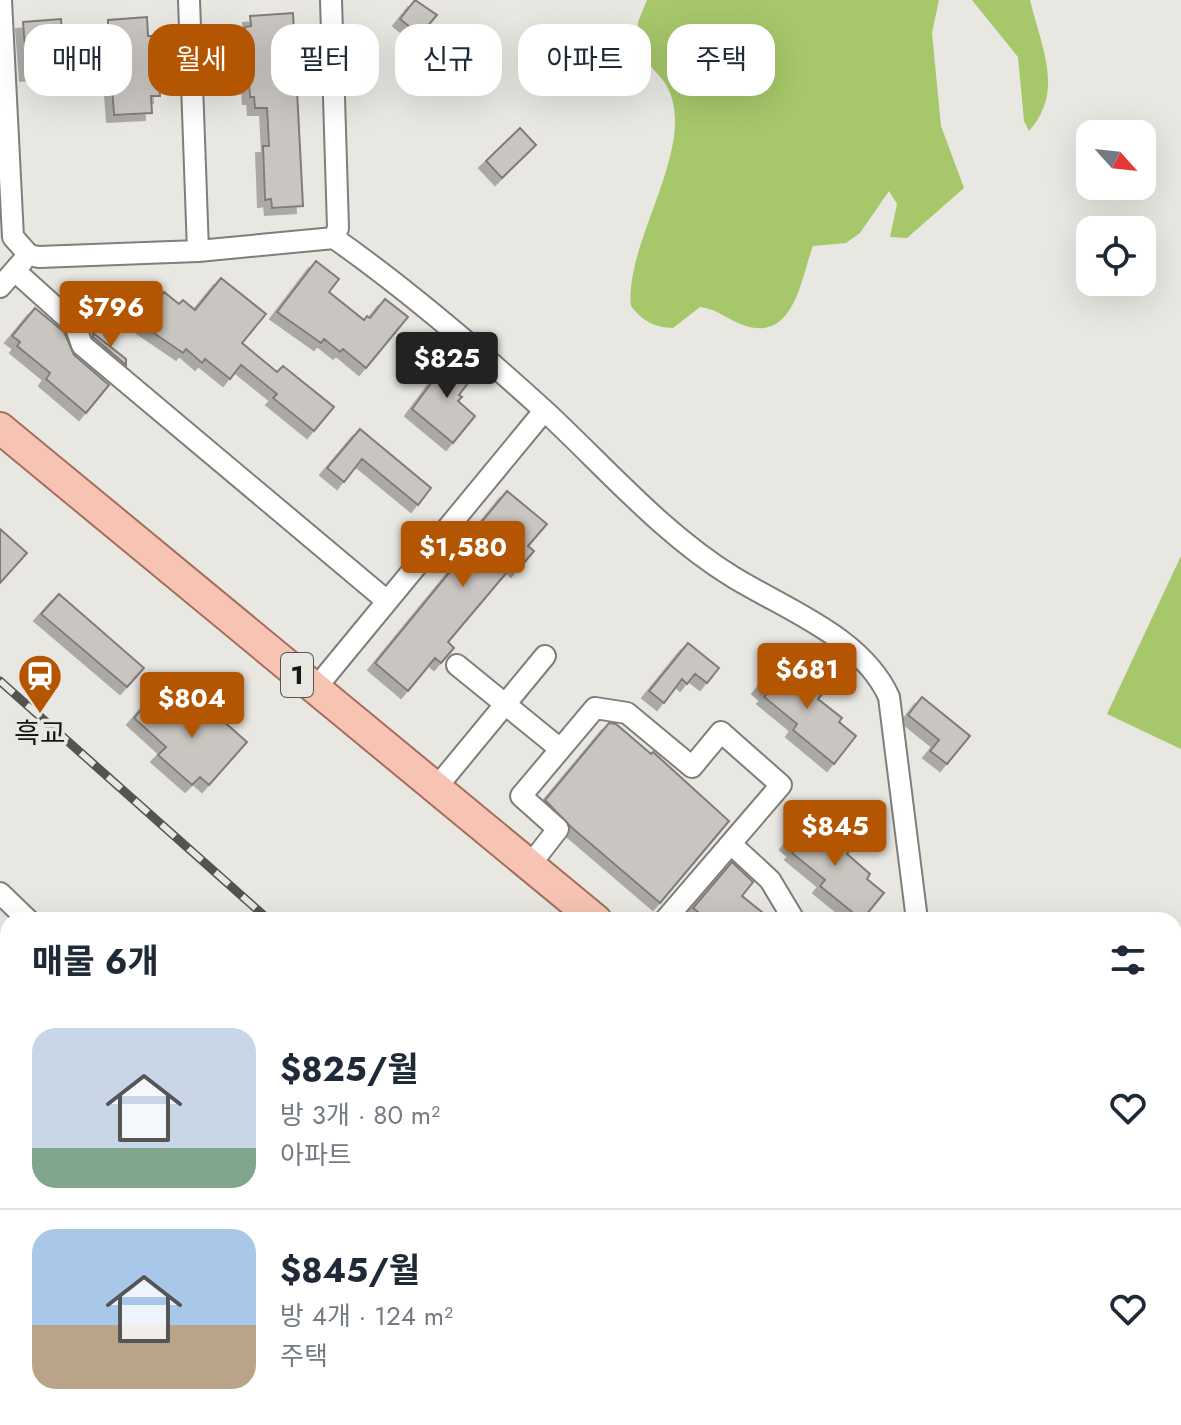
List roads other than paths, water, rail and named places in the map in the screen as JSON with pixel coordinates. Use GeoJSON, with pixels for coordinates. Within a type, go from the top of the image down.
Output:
{"type":"FeatureCollection","features":[{"type":"Feature","properties":{"kind":"main road","name":"1"},"geometry":{"type":"LineString","coordinates":[[0,428],[586,912]]}},
{"type":"Feature","properties":{"kind":"street"},"geometry":{"type":"LineString","coordinates":[[1,0],[13,237],[29,255]]}},
{"type":"Feature","properties":{"kind":"street"},"geometry":{"type":"LineString","coordinates":[[189,0],[198,251]]}},
{"type":"Feature","properties":{"kind":"street"},"geometry":{"type":"LineString","coordinates":[[331,0],[338,228],[334,238]]}},
{"type":"Feature","properties":{"kind":"street"},"geometry":{"type":"LineString","coordinates":[[0,287],[29,255],[198,251],[334,238],[372,265],[544,411],[710,562],[833,635],[872,667],[889,697],[916,912]]}},
{"type":"Feature","properties":{"kind":"street"},"geometry":{"type":"LineString","coordinates":[[15,271],[75,325],[82,345],[387,601]]}},
{"type":"Feature","properties":{"kind":"street"},"geometry":{"type":"LineString","coordinates":[[315,689],[544,411]]}},
{"type":"Feature","properties":{"kind":"street"},"geometry":{"type":"LineString","coordinates":[[436,788],[545,656]]}},
{"type":"Feature","properties":{"kind":"street"},"geometry":{"type":"LineString","coordinates":[[457,665],[559,748]]}},
{"type":"Feature","properties":{"kind":"street"},"geometry":{"type":"LineString","coordinates":[[530,865],[558,829],[521,796],[595,708],[627,713],[692,767],[721,732],[781,785],[672,912]]}},
{"type":"Feature","properties":{"kind":"street"},"geometry":{"type":"LineString","coordinates":[[731,844],[770,880],[789,912]]}},
{"type":"Feature","properties":{"kind":"street"},"geometry":{"type":"LineString","coordinates":[[0,893],[20,912]]}},
{"type":"Feature","properties":{"kind":"railway"},"geometry":{"type":"LineString","coordinates":[[0,681],[260,912]]}},
{"type":"Feature","properties":{"kind":"place","name":"흑교"},"geometry":{"type":"Point","coordinates":[40,715]}}]}
